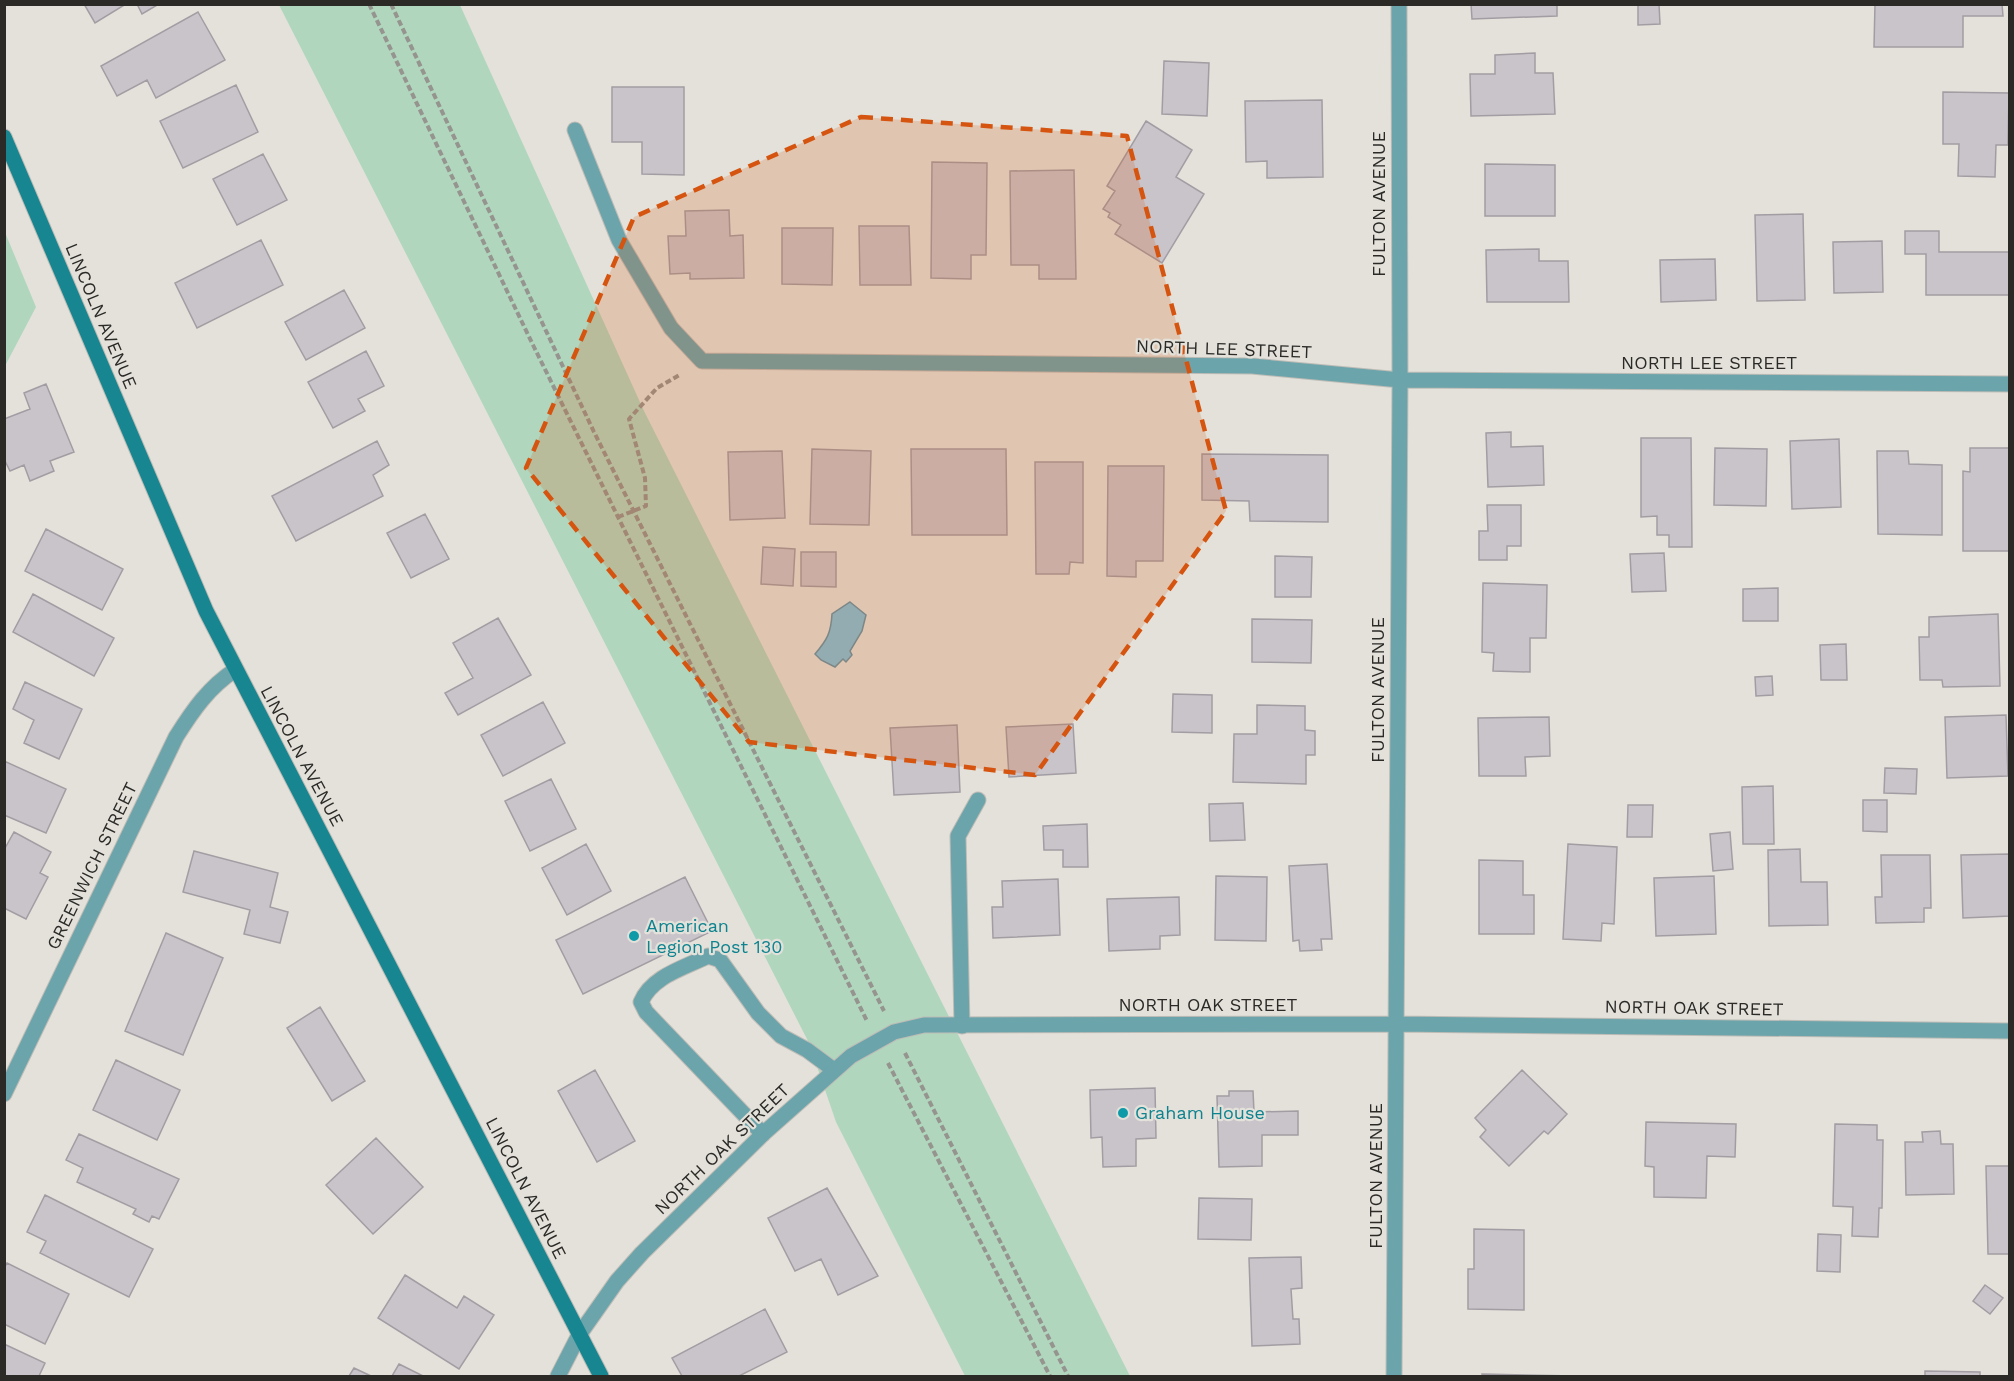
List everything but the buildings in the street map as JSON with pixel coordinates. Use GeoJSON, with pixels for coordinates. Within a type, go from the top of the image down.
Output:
{"type":"FeatureCollection","features":[{"type":"Feature","properties":{"kind":"street","name":"FULTON AVENUE"},"geometry":{"type":"LineString","coordinates":[[1394,1377],[1400,380],[1399,4]]}},
{"type":"Feature","properties":{"kind":"street"},"geometry":{"type":"LineString","coordinates":[[575,130],[619,240],[671,328],[702,361]]}},
{"type":"Feature","properties":{"kind":"street","name":"LINCOLN AVENUE"},"geometry":{"type":"LineString","coordinates":[[4,137],[206,611],[601,1377]]}},
{"type":"Feature","properties":{"kind":"street","name":"NORTH LEE STREET"},"geometry":{"type":"LineString","coordinates":[[702,361],[1252,366],[1400,380],[2010,384]]}},
{"type":"Feature","properties":{"kind":"street","name":"GREENWICH STREET"},"geometry":{"type":"LineString","coordinates":[[4,1094],[176,737],[204,696],[217,682],[235,670]]}},
{"type":"Feature","properties":{"kind":"street"},"geometry":{"type":"LineString","coordinates":[[962,1026],[958,836],[978,800]]}},
{"type":"Feature","properties":{"kind":"street"},"geometry":{"type":"LineString","coordinates":[[763,1134],[646,1012],[641,1002],[646,991],[654,982],[708,956],[720,960],[758,1013],[781,1036],[807,1050],[834,1070]]}},
{"type":"Feature","properties":{"kind":"street","name":"NORTH OAK STREET"},"geometry":{"type":"LineString","coordinates":[[558,1377],[579,1335],[617,1281],[642,1253],[763,1134],[834,1070],[876,1040],[894,1032],[924,1025],[1396,1024],[2010,1031]]}},
{"type":"Feature","properties":{"kind":"path"},"geometry":{"type":"LineString","coordinates":[[369,4],[533,345],[876,1040],[1050,1377]]}},
{"type":"Feature","properties":{"kind":"path"},"geometry":{"type":"LineString","coordinates":[[391,4],[634,512],[1068,1377]]}},
{"type":"Feature","properties":{"kind":"path"},"geometry":{"type":"LineString","coordinates":[[618,517],[646,506],[645,478],[629,419],[657,388],[702,361]]}},
{"type":"Feature","properties":{"kind":"highlighted area"},"geometry":{"type":"Polygon","coordinates":[[[861,117],[1127,136],[1226,511],[1035,775],[749,742],[526,468],[634,217],[861,117]]]}},
{"type":"Feature","properties":{"kind":"green space"},"geometry":{"type":"Polygon","coordinates":[[[279,5],[460,5],[644,411],[1130,1376],[965,1376],[836,1122],[809,1043],[279,5]]]}},
{"type":"Feature","properties":{"kind":"green space"},"geometry":{"type":"Polygon","coordinates":[[[4,230],[36,307],[5,366],[4,366],[4,230]]]}},
{"type":"Feature","properties":{"kind":"water"},"geometry":{"type":"Polygon","coordinates":[[[850,602],[866,615],[862,631],[850,651],[852,655],[846,662],[843,659],[835,667],[815,654],[828,636],[832,614],[850,602]]]}},
{"type":"Feature","properties":{"kind":"place","name":"American Legion Post 130"},"geometry":{"type":"Point","coordinates":[634,936]}},
{"type":"Feature","properties":{"kind":"place","name":"Graham House"},"geometry":{"type":"Point","coordinates":[1123,1113]}}]}
